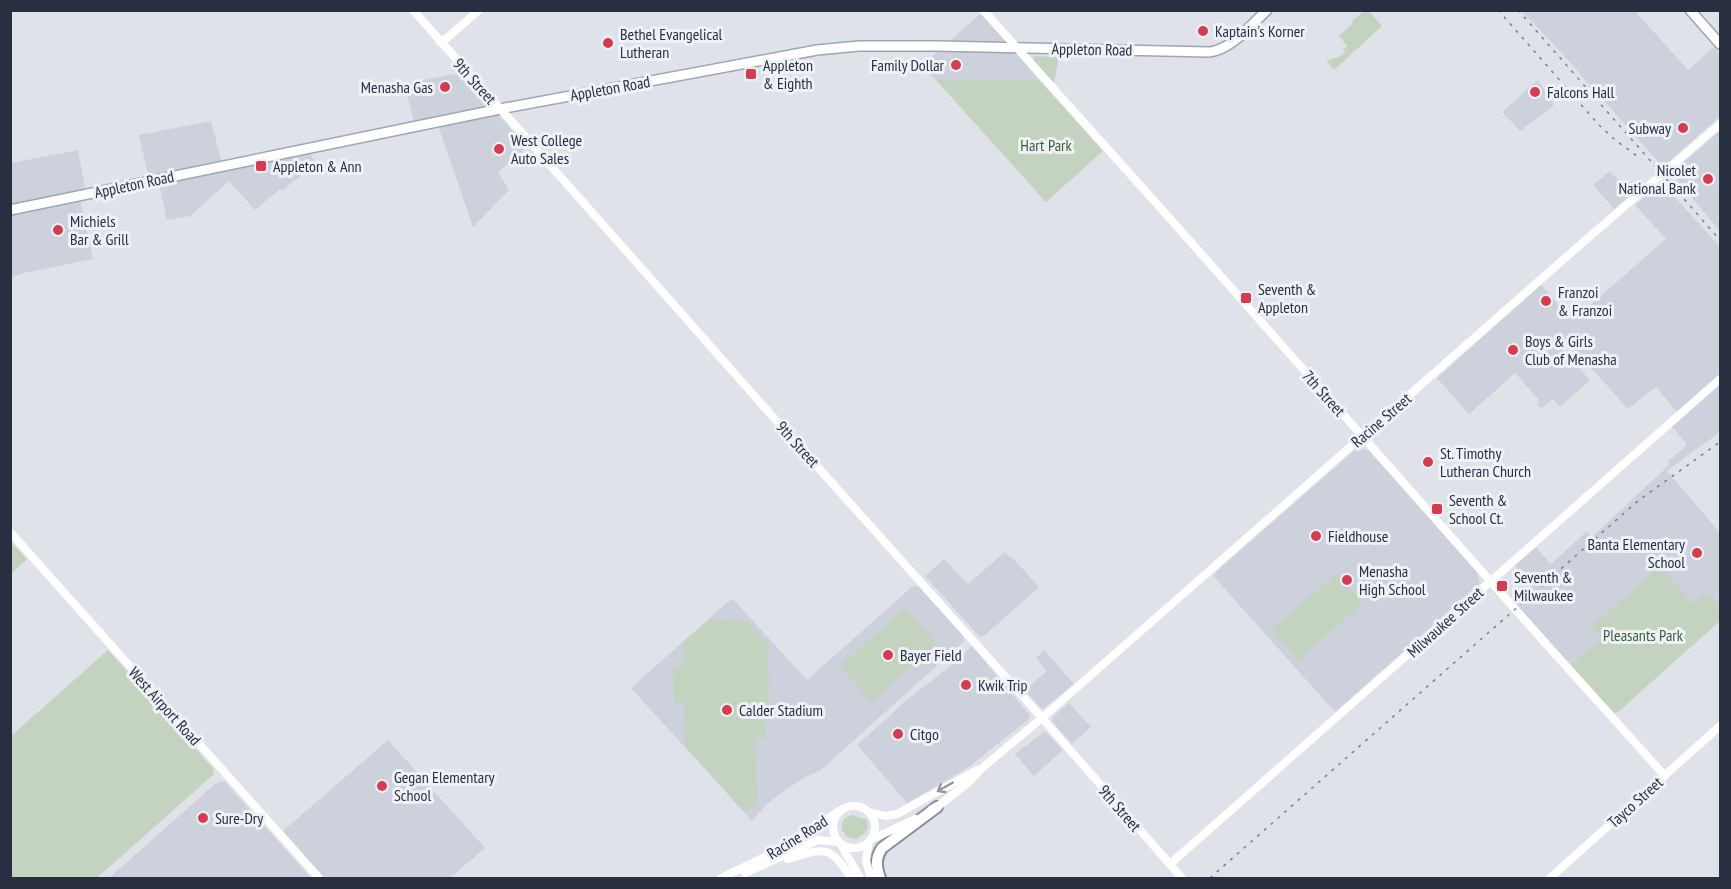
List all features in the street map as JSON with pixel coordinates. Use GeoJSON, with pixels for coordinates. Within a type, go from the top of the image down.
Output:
{"type":"FeatureCollection","features":[{"type":"Feature","properties":{"kind":"highway"},"geometry":{"type":"LineString","coordinates":[[880,879],[877,862],[882,848],[937,807]]}},
{"type":"Feature","properties":{"kind":"main road","name":"Appleton Road"},"geometry":{"type":"LineString","coordinates":[[10,210],[500,109],[840,47],[876,45],[1218,51],[1268,10]]}},
{"type":"Feature","properties":{"kind":"main road"},"geometry":{"type":"LineString","coordinates":[[1690,10],[1720,44]]}},
{"type":"Feature","properties":{"kind":"street","name":"9th Street"},"geometry":{"type":"LineString","coordinates":[[413,10],[1042,718],[1182,879]]}},
{"type":"Feature","properties":{"kind":"street"},"geometry":{"type":"LineString","coordinates":[[440,42],[447,39],[478,10]]}},
{"type":"Feature","properties":{"kind":"street","name":"7th Street"},"geometry":{"type":"LineString","coordinates":[[983,10],[1665,776]]}},
{"type":"Feature","properties":{"kind":"street","name":"Racine Street"},"geometry":{"type":"LineString","coordinates":[[1042,718],[1720,124]]}},
{"type":"Feature","properties":{"kind":"street","name":"Milwaukee Street"},"geometry":{"type":"LineString","coordinates":[[1170,864],[1720,379]]}},
{"type":"Feature","properties":{"kind":"street","name":"West Airport Road"},"geometry":{"type":"LineString","coordinates":[[10,532],[319,879]]}},
{"type":"Feature","properties":{"kind":"street"},"geometry":{"type":"LineString","coordinates":[[839,843],[852,848],[864,845],[937,807],[1042,718]]}},
{"type":"Feature","properties":{"kind":"street","name":"Tayco Street"},"geometry":{"type":"LineString","coordinates":[[1550,879],[1720,726]]}},
{"type":"Feature","properties":{"kind":"street"},"geometry":{"type":"LineString","coordinates":[[860,879],[832,830],[835,816],[839,811],[845,807],[858,806],[885,816],[897,814],[981,769]]}},
{"type":"Feature","properties":{"kind":"street","name":"Racine Road"},"geometry":{"type":"LineString","coordinates":[[730,879],[801,837],[839,811]]}},
{"type":"Feature","properties":{"kind":"street"},"geometry":{"type":"LineString","coordinates":[[870,812],[875,823],[866,861],[871,879]]}},
{"type":"Feature","properties":{"kind":"street","name":"Racine Road"},"geometry":{"type":"LineString","coordinates":[[722,879],[767,863],[818,840],[839,843]]}},
{"type":"Feature","properties":{"kind":"street"},"geometry":{"type":"LineString","coordinates":[[767,863],[824,851],[836,857],[851,879]]}},
{"type":"Feature","properties":{"kind":"shaded area"},"geometry":{"type":"Polygon","coordinates":[[[1567,10],[1635,11],[1688,70],[1714,47],[1720,54],[1720,116],[1663,167],[1550,40],[1521,11],[1563,11],[1565,13],[1567,10]]]}},
{"type":"Feature","properties":{"kind":"shaded area"},"geometry":{"type":"Polygon","coordinates":[[[980,14],[1039,80],[935,79],[925,69],[925,63],[980,14]]]}},
{"type":"Feature","properties":{"kind":"shaded area"},"geometry":{"type":"Polygon","coordinates":[[[461,73],[527,147],[498,172],[509,190],[473,227],[435,117],[414,121],[404,84],[461,73]]]}},
{"type":"Feature","properties":{"kind":"shaded area"},"geometry":{"type":"Polygon","coordinates":[[[1538,80],[1554,105],[1520,131],[1502,112],[1538,80]]]}},
{"type":"Feature","properties":{"kind":"shaded area"},"geometry":{"type":"Polygon","coordinates":[[[211,121],[224,171],[311,154],[316,163],[255,210],[229,181],[190,216],[167,220],[157,174],[148,175],[139,135],[211,121]]]}},
{"type":"Feature","properties":{"kind":"shaded area"},"geometry":{"type":"Polygon","coordinates":[[[1720,131],[1720,231],[1671,173],[1720,131]]]}},
{"type":"Feature","properties":{"kind":"shaded area"},"geometry":{"type":"Polygon","coordinates":[[[78,150],[85,188],[78,191],[93,259],[24,273],[11,278],[11,163],[78,150]]]}},
{"type":"Feature","properties":{"kind":"shaded area"},"geometry":{"type":"Polygon","coordinates":[[[1610,171],[1629,194],[1614,209],[1593,185],[1610,171]]]}},
{"type":"Feature","properties":{"kind":"shaded area"},"geometry":{"type":"Polygon","coordinates":[[[1662,183],[1720,247],[1720,432],[1667,471],[1720,533],[1720,606],[1711,595],[1704,594],[1694,604],[1592,626],[1602,638],[1571,665],[1515,603],[1533,588],[1512,562],[1533,544],[1551,564],[1587,531],[1591,538],[1670,464],[1668,461],[1687,445],[1670,424],[1680,415],[1656,387],[1628,409],[1560,333],[1553,338],[1590,380],[1560,407],[1553,399],[1542,408],[1537,405],[1539,400],[1515,373],[1469,414],[1437,378],[1541,285],[1573,320],[1666,239],[1635,205],[1662,183]]]}},
{"type":"Feature","properties":{"kind":"shaded area","name":"Menasha High School"},"geometry":{"type":"Polygon","coordinates":[[[1361,448],[1369,451],[1477,572],[1480,583],[1335,712],[1214,576],[1355,450],[1361,448]]]}},
{"type":"Feature","properties":{"kind":"shaded area"},"geometry":{"type":"Polygon","coordinates":[[[1005,552],[1039,587],[980,637],[925,576],[944,559],[968,584],[1005,552]]]}},
{"type":"Feature","properties":{"kind":"shaded area"},"geometry":{"type":"Polygon","coordinates":[[[913,586],[919,587],[963,635],[964,641],[820,771],[805,777],[780,794],[767,804],[752,821],[631,688],[733,599],[807,680],[913,586]]]}},
{"type":"Feature","properties":{"kind":"shaded area"},"geometry":{"type":"Polygon","coordinates":[[[972,646],[1028,713],[1029,719],[966,769],[907,803],[857,745],[972,646]]]}},
{"type":"Feature","properties":{"kind":"shaded area"},"geometry":{"type":"Polygon","coordinates":[[[1044,650],[1074,684],[1043,709],[1025,690],[1047,671],[1036,658],[1044,650]]]}},
{"type":"Feature","properties":{"kind":"shaded area"},"geometry":{"type":"Polygon","coordinates":[[[1069,703],[1091,727],[1072,744],[1052,721],[1053,717],[1069,703]]]}},
{"type":"Feature","properties":{"kind":"shaded area"},"geometry":{"type":"Polygon","coordinates":[[[1044,732],[1063,750],[1034,776],[1015,754],[1044,732]]]}},
{"type":"Feature","properties":{"kind":"shaded area","name":"Gegan Elementary School"},"geometry":{"type":"Polygon","coordinates":[[[388,740],[485,848],[450,878],[324,878],[283,831],[388,740]]]}},
{"type":"Feature","properties":{"kind":"shaded area"},"geometry":{"type":"Polygon","coordinates":[[[222,781],[311,878],[109,878],[215,784],[222,781]]]}},
{"type":"Feature","properties":{"kind":"green space"},"geometry":{"type":"Polygon","coordinates":[[[1364,11],[1369,11],[1382,26],[1334,70],[1326,61],[1341,56],[1345,52],[1343,49],[1347,46],[1339,36],[1364,11]]]}},
{"type":"Feature","properties":{"kind":"green space"},"geometry":{"type":"Polygon","coordinates":[[[1033,56],[1059,57],[1054,83],[1034,61],[1033,56]]]}},
{"type":"Feature","properties":{"kind":"green space","name":"Hart Park"},"geometry":{"type":"Polygon","coordinates":[[[935,79],[1039,80],[1103,151],[1046,202],[935,79]]]}},
{"type":"Feature","properties":{"kind":"green space"},"geometry":{"type":"Polygon","coordinates":[[[10,541],[27,559],[11,574],[10,574],[10,541]]]}},
{"type":"Feature","properties":{"kind":"green space","name":"Pleasants Park"},"geometry":{"type":"Polygon","coordinates":[[[1660,566],[1693,604],[1704,594],[1711,595],[1720,606],[1720,621],[1618,712],[1614,713],[1571,665],[1601,638],[1592,626],[1660,566]]]}},
{"type":"Feature","properties":{"kind":"green space"},"geometry":{"type":"Polygon","coordinates":[[[1337,573],[1363,603],[1298,660],[1272,629],[1337,573]]]}},
{"type":"Feature","properties":{"kind":"green space","name":"Bayer Field"},"geometry":{"type":"Polygon","coordinates":[[[905,608],[937,644],[871,702],[840,666],[905,608]]]}},
{"type":"Feature","properties":{"kind":"green space","name":"Calder Stadium"},"geometry":{"type":"Polygon","coordinates":[[[710,619],[748,621],[771,648],[768,651],[769,716],[765,722],[766,738],[755,738],[757,806],[745,812],[685,745],[684,703],[674,703],[673,666],[683,666],[683,643],[710,619]]]}},
{"type":"Feature","properties":{"kind":"green space"},"geometry":{"type":"Polygon","coordinates":[[[108,650],[213,768],[214,774],[97,878],[11,878],[11,736],[108,650]]]}},
{"type":"Feature","properties":{"kind":"green space"},"geometry":{"type":"Polygon","coordinates":[[[852,815],[867,820],[868,828],[857,839],[847,837],[842,830],[844,820],[852,815]]]}},
{"type":"Feature","properties":{"kind":"railway"},"geometry":{"type":"LineString","coordinates":[[1498,10],[1599,125],[1641,159]]}},
{"type":"Feature","properties":{"kind":"railway"},"geometry":{"type":"LineString","coordinates":[[1518,10],[1720,240]]}},
{"type":"Feature","properties":{"kind":"railway"},"geometry":{"type":"LineString","coordinates":[[1210,878],[1639,500],[1720,442]]}},
{"type":"Feature","properties":{"kind":"place","name":"Kaptain's Korner"},"geometry":{"type":"Point","coordinates":[1203,31]}},
{"type":"Feature","properties":{"kind":"place","name":"Bethel Evangelical Lutheran"},"geometry":{"type":"Point","coordinates":[608,43]}},
{"type":"Feature","properties":{"kind":"place","name":"Family Dollar"},"geometry":{"type":"Point","coordinates":[956,65]}},
{"type":"Feature","properties":{"kind":"place","name":"Appleton & Eighth"},"geometry":{"type":"Point","coordinates":[751,74]}},
{"type":"Feature","properties":{"kind":"place","name":"Menasha Gas"},"geometry":{"type":"Point","coordinates":[445,87]}},
{"type":"Feature","properties":{"kind":"place","name":"Falcons Hall"},"geometry":{"type":"Point","coordinates":[1535,92]}},
{"type":"Feature","properties":{"kind":"place","name":"Subway"},"geometry":{"type":"Point","coordinates":[1683,128]}},
{"type":"Feature","properties":{"kind":"place","name":"West College Auto Sales"},"geometry":{"type":"Point","coordinates":[499,149]}},
{"type":"Feature","properties":{"kind":"place","name":"Appleton & Ann"},"geometry":{"type":"Point","coordinates":[261,166]}},
{"type":"Feature","properties":{"kind":"place","name":"Nicolet National Bank"},"geometry":{"type":"Point","coordinates":[1708,179]}},
{"type":"Feature","properties":{"kind":"place","name":"Michiels Bar & Grill"},"geometry":{"type":"Point","coordinates":[58,230]}},
{"type":"Feature","properties":{"kind":"place","name":"Seventh & Appleton"},"geometry":{"type":"Point","coordinates":[1246,298]}},
{"type":"Feature","properties":{"kind":"place","name":"Franzoi & Franzoi"},"geometry":{"type":"Point","coordinates":[1546,301]}},
{"type":"Feature","properties":{"kind":"place","name":"Boys & Girls Club of Menasha"},"geometry":{"type":"Point","coordinates":[1513,350]}},
{"type":"Feature","properties":{"kind":"place","name":"St. Timothy Lutheran Church"},"geometry":{"type":"Point","coordinates":[1428,462]}},
{"type":"Feature","properties":{"kind":"place","name":"Seventh & School Ct."},"geometry":{"type":"Point","coordinates":[1437,509]}},
{"type":"Feature","properties":{"kind":"place","name":"Fieldhouse"},"geometry":{"type":"Point","coordinates":[1316,536]}},
{"type":"Feature","properties":{"kind":"place","name":"Banta Elementary School"},"geometry":{"type":"Point","coordinates":[1697,553]}},
{"type":"Feature","properties":{"kind":"place","name":"Menasha High School"},"geometry":{"type":"Point","coordinates":[1347,580]}},
{"type":"Feature","properties":{"kind":"place","name":"Seventh & Milwaukee"},"geometry":{"type":"Point","coordinates":[1502,586]}},
{"type":"Feature","properties":{"kind":"place","name":"Bayer Field"},"geometry":{"type":"Point","coordinates":[888,655]}},
{"type":"Feature","properties":{"kind":"place","name":"Kwik Trip"},"geometry":{"type":"Point","coordinates":[966,685]}},
{"type":"Feature","properties":{"kind":"place","name":"Calder Stadium"},"geometry":{"type":"Point","coordinates":[727,710]}},
{"type":"Feature","properties":{"kind":"place","name":"Citgo"},"geometry":{"type":"Point","coordinates":[898,734]}},
{"type":"Feature","properties":{"kind":"place","name":"Gegan Elementary School"},"geometry":{"type":"Point","coordinates":[382,786]}},
{"type":"Feature","properties":{"kind":"place","name":"Sure-Dry"},"geometry":{"type":"Point","coordinates":[203,818]}}]}
